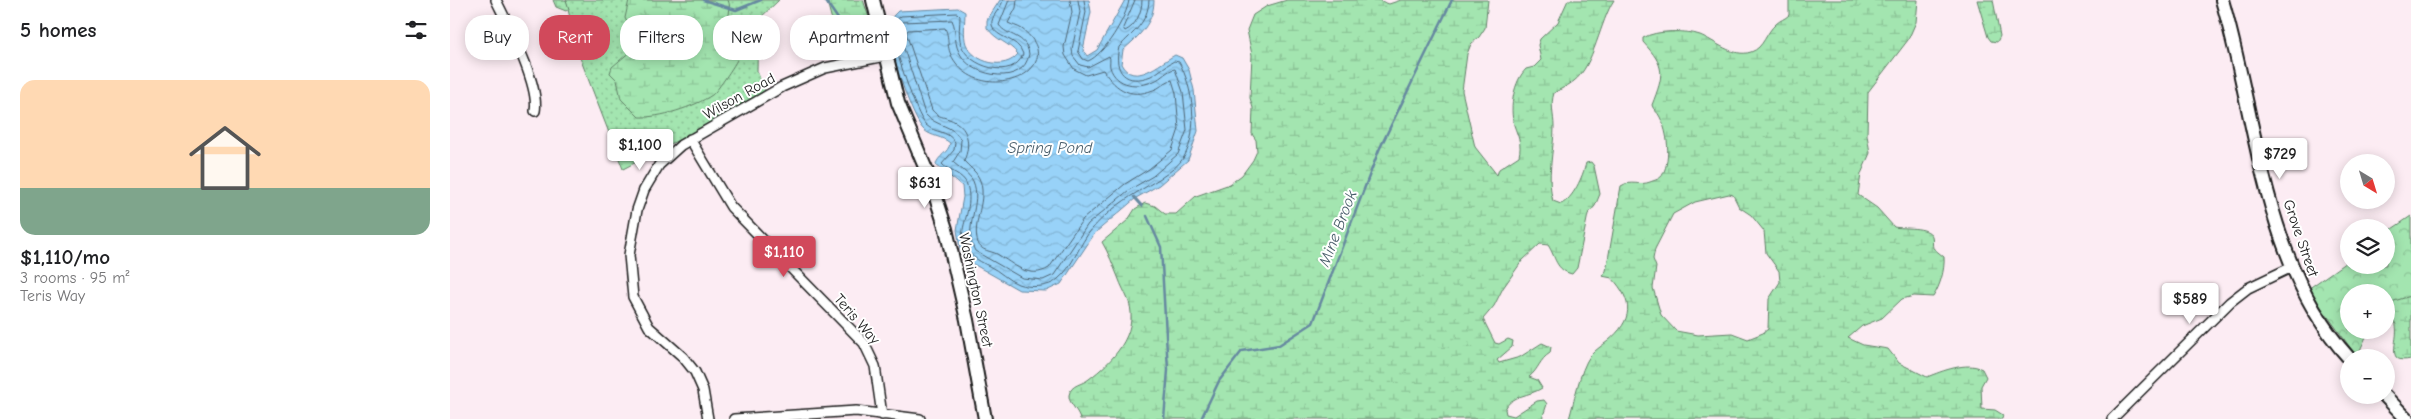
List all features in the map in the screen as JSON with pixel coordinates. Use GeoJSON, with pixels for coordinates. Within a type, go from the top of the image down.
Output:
{"type":"FeatureCollection","features":[{"type":"Feature","properties":{"kind":"main road","name":"Washington Street"},"geometry":{"type":"LineString","coordinates":[[873,0],[876,15]]}},
{"type":"Feature","properties":{"kind":"main road","name":"Grove Street"},"geometry":{"type":"LineString","coordinates":[[2222,0],[2270,197],[2292,267],[2318,318],[2342,349]]}},
{"type":"Feature","properties":{"kind":"main road","name":"Washington Street"},"geometry":{"type":"LineString","coordinates":[[886,60],[898,103],[930,179],[946,229],[967,320],[985,419]]}},
{"type":"Feature","properties":{"kind":"main road"},"geometry":{"type":"LineString","coordinates":[[2393,404],[2407,419]]}},
{"type":"Feature","properties":{"kind":"street"},"geometry":{"type":"LineString","coordinates":[[496,0],[531,80],[537,102],[535,111]]}},
{"type":"Feature","properties":{"kind":"street","name":"Wilson Road"},"geometry":{"type":"LineString","coordinates":[[708,419],[701,384],[690,364],[657,336],[642,316],[633,297],[629,267],[637,210],[644,190],[653,173],[665,158],[690,139],[782,87],[814,72],[860,60]]}},
{"type":"Feature","properties":{"kind":"street","name":"Teris Way"},"geometry":{"type":"LineString","coordinates":[[690,139],[730,207],[864,343],[875,366],[882,414]]}},
{"type":"Feature","properties":{"kind":"street"},"geometry":{"type":"LineString","coordinates":[[2112,419],[2230,302],[2255,284],[2292,267]]}},
{"type":"Feature","properties":{"kind":"street"},"geometry":{"type":"LineString","coordinates":[[734,419],[835,411],[856,411],[920,419]]}},
{"type":"Feature","properties":{"kind":"green space"},"geometry":{"type":"Polygon","coordinates":[[[553,0],[566,0],[569,9],[566,11],[556,7],[553,0]]]}},
{"type":"Feature","properties":{"kind":"green space"},"geometry":{"type":"Polygon","coordinates":[[[566,0],[779,0],[763,15],[713,15],[713,60],[757,60],[757,71],[766,94],[623,169],[581,60],[610,60],[610,15],[569,15],[566,0]]]}},
{"type":"Feature","properties":{"kind":"green space"},"geometry":{"type":"Polygon","coordinates":[[[629,0],[728,0],[729,15],[713,15],[713,60],[737,60],[712,95],[696,104],[677,111],[657,116],[639,117],[621,99],[617,80],[610,73],[612,67],[620,60],[703,60],[703,15],[626,15],[629,0]]]}},
{"type":"Feature","properties":{"kind":"green space"},"geometry":{"type":"Polygon","coordinates":[[[825,0],[863,0],[868,15],[830,15],[825,0]]]}},
{"type":"Feature","properties":{"kind":"green space"},"geometry":{"type":"Polygon","coordinates":[[[1287,0],[1378,0],[1389,4],[1401,0],[1488,0],[1485,28],[1471,44],[1467,54],[1462,91],[1475,147],[1497,175],[1499,169],[1519,156],[1520,144],[1514,125],[1512,103],[1518,80],[1522,74],[1526,69],[1534,67],[1541,60],[1538,45],[1540,39],[1558,22],[1568,0],[1614,0],[1587,65],[1574,81],[1554,93],[1553,97],[1554,136],[1550,183],[1553,201],[1561,204],[1570,197],[1583,174],[1586,163],[1591,162],[1594,166],[1600,194],[1595,206],[1588,214],[1577,268],[1572,274],[1566,272],[1559,266],[1548,245],[1540,244],[1522,261],[1503,288],[1494,306],[1483,319],[1495,343],[1499,344],[1508,339],[1513,341],[1512,347],[1497,360],[1499,363],[1520,357],[1542,343],[1551,347],[1550,353],[1529,377],[1537,380],[1542,388],[1516,398],[1505,409],[1506,414],[1514,416],[1537,401],[1544,400],[1547,404],[1542,419],[1080,419],[1070,401],[1070,391],[1098,372],[1114,356],[1127,336],[1130,325],[1129,302],[1102,242],[1128,220],[1135,209],[1145,203],[1155,206],[1165,214],[1176,214],[1196,196],[1230,184],[1242,175],[1257,151],[1256,140],[1252,134],[1253,108],[1250,98],[1252,55],[1247,30],[1253,15],[1267,6],[1287,0]]]}},
{"type":"Feature","properties":{"kind":"green space"},"geometry":{"type":"Polygon","coordinates":[[[1789,0],[1918,0],[1916,22],[1908,40],[1868,92],[1867,135],[1870,153],[1861,174],[1858,195],[1877,208],[1894,227],[1921,229],[1930,233],[1933,248],[1944,257],[1943,272],[1933,297],[1914,296],[1902,299],[1882,318],[1862,326],[1848,338],[1863,345],[1888,349],[1899,363],[1927,377],[1962,366],[1982,369],[1986,377],[1981,386],[1982,409],[1995,410],[2003,415],[2002,419],[1569,419],[1586,362],[1622,326],[1628,311],[1624,295],[1619,287],[1612,278],[1602,276],[1606,271],[1621,186],[1628,183],[1646,183],[1659,178],[1663,174],[1667,161],[1668,146],[1665,130],[1659,115],[1652,105],[1659,86],[1661,71],[1656,58],[1643,42],[1643,38],[1655,33],[1687,32],[1700,35],[1731,51],[1738,53],[1751,52],[1759,47],[1773,27],[1789,15],[1789,0]],[[1729,194],[1695,202],[1673,214],[1655,249],[1653,259],[1656,267],[1653,288],[1661,315],[1676,331],[1698,335],[1732,333],[1748,339],[1768,329],[1769,299],[1780,282],[1779,271],[1766,253],[1764,231],[1751,215],[1739,207],[1733,195],[1729,194]]]}},
{"type":"Feature","properties":{"kind":"green space"},"geometry":{"type":"Polygon","coordinates":[[[1977,0],[1993,0],[2000,36],[1997,42],[1991,41],[1988,37],[1977,0]]]}},
{"type":"Feature","properties":{"kind":"green space"},"geometry":{"type":"Polygon","coordinates":[[[2411,216],[2411,313],[2395,314],[2395,284],[2340,284],[2340,333],[2308,289],[2340,266],[2340,274],[2395,274],[2395,227],[2411,216]]]}},
{"type":"Feature","properties":{"kind":"green space"},"geometry":{"type":"Polygon","coordinates":[[[2411,296],[2411,359],[2403,360],[2395,355],[2395,301],[2411,296]]]}},
{"type":"Feature","properties":{"kind":"green space"},"geometry":{"type":"Polygon","coordinates":[[[2344,339],[2365,339],[2361,349],[2351,349],[2344,339]]]}},
{"type":"Feature","properties":{"kind":"water","name":"Spring Pond"},"geometry":{"type":"Polygon","coordinates":[[[1000,0],[1089,0],[1091,12],[1083,50],[1087,56],[1097,50],[1125,0],[1154,0],[1148,22],[1140,34],[1123,50],[1121,64],[1126,71],[1140,74],[1155,68],[1175,55],[1182,58],[1189,70],[1194,90],[1198,131],[1188,160],[1159,185],[1136,198],[1095,233],[1061,284],[1046,291],[1019,290],[966,260],[960,249],[957,230],[963,197],[962,186],[936,165],[938,159],[948,149],[950,143],[927,132],[919,123],[913,112],[895,60],[907,60],[907,15],[894,15],[898,11],[958,8],[965,12],[966,44],[970,51],[983,60],[990,62],[1006,62],[1012,59],[1018,54],[987,28],[987,20],[1000,0]]]}},
{"type":"Feature","properties":{"kind":"waterway"},"geometry":{"type":"LineString","coordinates":[[703,0],[736,10],[761,0]]}},
{"type":"Feature","properties":{"kind":"waterway"},"geometry":{"type":"LineString","coordinates":[[825,0],[835,15]]}},
{"type":"Feature","properties":{"kind":"waterway","name":"Mine Brook"},"geometry":{"type":"LineString","coordinates":[[1201,419],[1219,381],[1242,351],[1279,345],[1313,323],[1379,150],[1452,0]]}},
{"type":"Feature","properties":{"kind":"waterway"},"geometry":{"type":"LineString","coordinates":[[1134,197],[1142,206]]}},
{"type":"Feature","properties":{"kind":"waterway"},"geometry":{"type":"LineString","coordinates":[[1147,216],[1161,247],[1168,370],[1164,419]]}}]}
